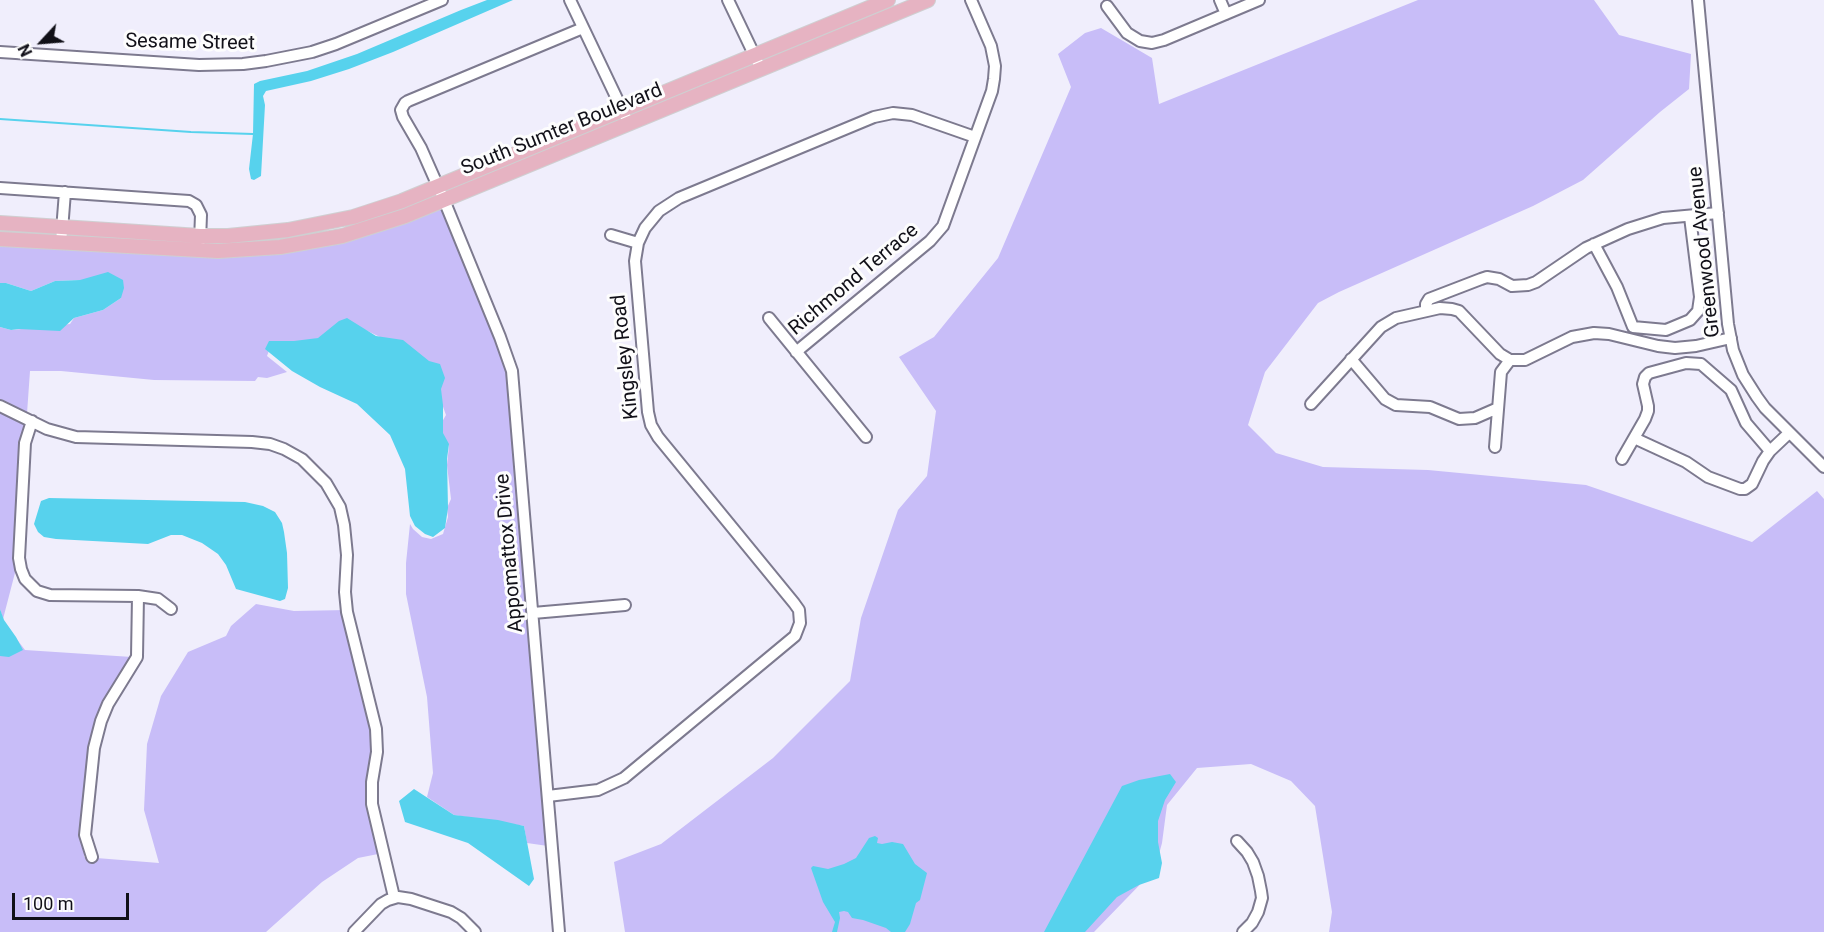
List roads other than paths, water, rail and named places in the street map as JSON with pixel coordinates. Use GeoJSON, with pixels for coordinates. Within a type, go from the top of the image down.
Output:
{"type":"FeatureCollection","features":[{"type":"Feature","properties":{"kind":"main road","name":"South Sumter Boulevard"},"geometry":{"type":"LineString","coordinates":[[0,223],[200,236],[260,234],[321,224],[380,209],[888,0]]}},
{"type":"Feature","properties":{"kind":"main road","name":"South Sumter Boulevard"},"geometry":{"type":"LineString","coordinates":[[0,239],[200,251],[280,247],[342,236],[391,221],[444,200],[928,0]]}},
{"type":"Feature","properties":{"kind":"street","name":"Sesame Street"},"geometry":{"type":"LineString","coordinates":[[0,52],[199,65],[255,63],[290,57],[336,44],[442,0]]}},
{"type":"Feature","properties":{"kind":"street"},"geometry":{"type":"LineString","coordinates":[[570,0],[629,124]]}},
{"type":"Feature","properties":{"kind":"street"},"geometry":{"type":"LineString","coordinates":[[728,0],[761,69]]}},
{"type":"Feature","properties":{"kind":"street","name":"Richmond Terrace"},"geometry":{"type":"LineString","coordinates":[[796,352],[938,234],[946,219],[992,91],[995,66],[991,46],[971,0]]}},
{"type":"Feature","properties":{"kind":"street"},"geometry":{"type":"LineString","coordinates":[[1220,0],[1226,14]]}},
{"type":"Feature","properties":{"kind":"street"},"geometry":{"type":"LineString","coordinates":[[1107,6],[1123,29],[1132,37],[1152,43],[1259,0]]}},
{"type":"Feature","properties":{"kind":"street","name":"Greenwood Avenue"},"geometry":{"type":"LineString","coordinates":[[1698,0],[1731,338],[1737,362],[1750,388],[1765,408],[1824,467]]}},
{"type":"Feature","properties":{"kind":"street","name":"Appomattox Drive"},"geometry":{"type":"LineString","coordinates":[[559,932],[512,371],[444,200],[401,110],[405,103],[583,28]]}},
{"type":"Feature","properties":{"kind":"street","name":"Kingsley Road"},"geometry":{"type":"LineString","coordinates":[[548,796],[598,790],[624,778],[795,636],[800,624],[799,610],[794,603],[658,437],[651,425],[635,270],[638,243],[645,228],[654,216],[672,201],[874,117],[893,114],[912,115],[975,137]]}},
{"type":"Feature","properties":{"kind":"street"},"geometry":{"type":"LineString","coordinates":[[0,188],[189,201],[200,211],[200,251]]}},
{"type":"Feature","properties":{"kind":"street"},"geometry":{"type":"LineString","coordinates":[[61,243],[65,192]]}},
{"type":"Feature","properties":{"kind":"street"},"geometry":{"type":"LineString","coordinates":[[1426,311],[1429,299],[1487,277],[1499,279],[1512,286],[1536,282],[1594,244],[1628,229],[1663,218],[1718,213]]}},
{"type":"Feature","properties":{"kind":"street"},"geometry":{"type":"LineString","coordinates":[[1594,244],[1617,286],[1633,327],[1666,330],[1690,320],[1698,311],[1700,297],[1690,217]]}},
{"type":"Feature","properties":{"kind":"street"},"geometry":{"type":"LineString","coordinates":[[611,235],[638,243]]}},
{"type":"Feature","properties":{"kind":"street"},"geometry":{"type":"LineString","coordinates":[[1311,404],[1381,327],[1396,318],[1444,308],[1458,311],[1500,354],[1510,360],[1525,360],[1572,337],[1594,333],[1675,348],[1731,338]]}},
{"type":"Feature","properties":{"kind":"street"},"geometry":{"type":"LineString","coordinates":[[769,318],[866,437]]}},
{"type":"Feature","properties":{"kind":"street"},"geometry":{"type":"LineString","coordinates":[[1657,329],[1658,346]]}},
{"type":"Feature","properties":{"kind":"street"},"geometry":{"type":"LineString","coordinates":[[1675,348],[1676,365]]}},
{"type":"Feature","properties":{"kind":"street"},"geometry":{"type":"LineString","coordinates":[[1351,359],[1385,399],[1396,405],[1430,408],[1459,418],[1475,418],[1498,408]]}},
{"type":"Feature","properties":{"kind":"street"},"geometry":{"type":"LineString","coordinates":[[1495,447],[1501,372],[1510,360]]}},
{"type":"Feature","properties":{"kind":"street"},"geometry":{"type":"LineString","coordinates":[[1622,459],[1648,411],[1643,384],[1645,377],[1649,373],[1686,363],[1701,364],[1726,386],[1734,395],[1746,423],[1770,451]]}},
{"type":"Feature","properties":{"kind":"street"},"geometry":{"type":"LineString","coordinates":[[0,406],[61,434],[85,438],[262,442],[284,449],[302,459],[326,483],[337,499],[345,525],[346,612],[376,729],[377,752],[371,789],[372,804],[394,897]]}},
{"type":"Feature","properties":{"kind":"street"},"geometry":{"type":"LineString","coordinates":[[32,422],[25,442],[19,558],[25,579],[37,591],[50,595],[158,598],[171,609]]}},
{"type":"Feature","properties":{"kind":"street"},"geometry":{"type":"LineString","coordinates":[[1634,438],[1686,462],[1708,477],[1745,489],[1752,484],[1763,460],[1770,451],[1790,433]]}},
{"type":"Feature","properties":{"kind":"street"},"geometry":{"type":"LineString","coordinates":[[92,857],[85,835],[94,748],[108,704],[137,657],[138,596]]}},
{"type":"Feature","properties":{"kind":"street"},"geometry":{"type":"LineString","coordinates":[[533,613],[624,605]]}},
{"type":"Feature","properties":{"kind":"street"},"geometry":{"type":"LineString","coordinates":[[1237,841],[1253,862],[1262,891],[1258,912],[1252,924],[1243,932]]}},
{"type":"Feature","properties":{"kind":"street"},"geometry":{"type":"LineString","coordinates":[[354,932],[381,904],[394,897],[411,899],[451,912],[461,918],[474,932]]}},
{"type":"Feature","properties":{"kind":"water"},"geometry":{"type":"Polygon","coordinates":[[[487,0],[513,0],[349,69],[311,81],[266,91],[263,96],[265,105],[261,176],[254,180],[251,179],[249,169],[253,134],[254,84],[307,71],[357,54],[487,0]]]}},
{"type":"Feature","properties":{"kind":"water"},"geometry":{"type":"Polygon","coordinates":[[[108,272],[123,280],[124,288],[121,298],[103,310],[74,318],[60,331],[11,330],[0,327],[0,283],[31,291],[55,281],[80,280],[108,272]]]}},
{"type":"Feature","properties":{"kind":"water"},"geometry":{"type":"Polygon","coordinates":[[[347,318],[376,336],[403,340],[429,361],[440,364],[445,378],[441,389],[443,433],[449,444],[448,508],[445,528],[433,537],[415,526],[410,516],[405,469],[390,435],[357,404],[292,371],[265,349],[269,341],[318,338],[339,321],[347,318]]]}},
{"type":"Feature","properties":{"kind":"water"},"geometry":{"type":"Polygon","coordinates":[[[49,498],[245,502],[263,506],[275,512],[282,523],[287,553],[288,588],[285,599],[280,601],[236,589],[226,565],[218,554],[202,543],[182,535],[171,535],[148,544],[44,537],[34,524],[41,501],[49,498]]]}},
{"type":"Feature","properties":{"kind":"water"},"geometry":{"type":"Polygon","coordinates":[[[0,609],[4,620],[23,650],[9,657],[0,656],[0,609]]]}},
{"type":"Feature","properties":{"kind":"water"},"geometry":{"type":"Polygon","coordinates":[[[1170,774],[1176,782],[1165,800],[1158,821],[1158,842],[1162,863],[1159,878],[1139,885],[1117,897],[1085,932],[1044,932],[1122,786],[1170,774]]]}},
{"type":"Feature","properties":{"kind":"water"},"geometry":{"type":"Polygon","coordinates":[[[414,789],[454,815],[498,820],[524,826],[534,879],[529,886],[468,843],[405,822],[399,801],[414,789]]]}},
{"type":"Feature","properties":{"kind":"water"},"geometry":{"type":"Polygon","coordinates":[[[875,836],[878,838],[877,843],[903,844],[915,864],[927,873],[920,900],[916,903],[910,924],[905,932],[891,932],[886,928],[852,918],[848,912],[844,911],[839,912],[837,932],[832,932],[835,922],[823,902],[811,868],[813,866],[828,869],[856,858],[869,838],[875,836]]]}},
{"type":"Feature","properties":{"kind":"waterway"},"geometry":{"type":"LineString","coordinates":[[0,119],[253,134]]}}]}
